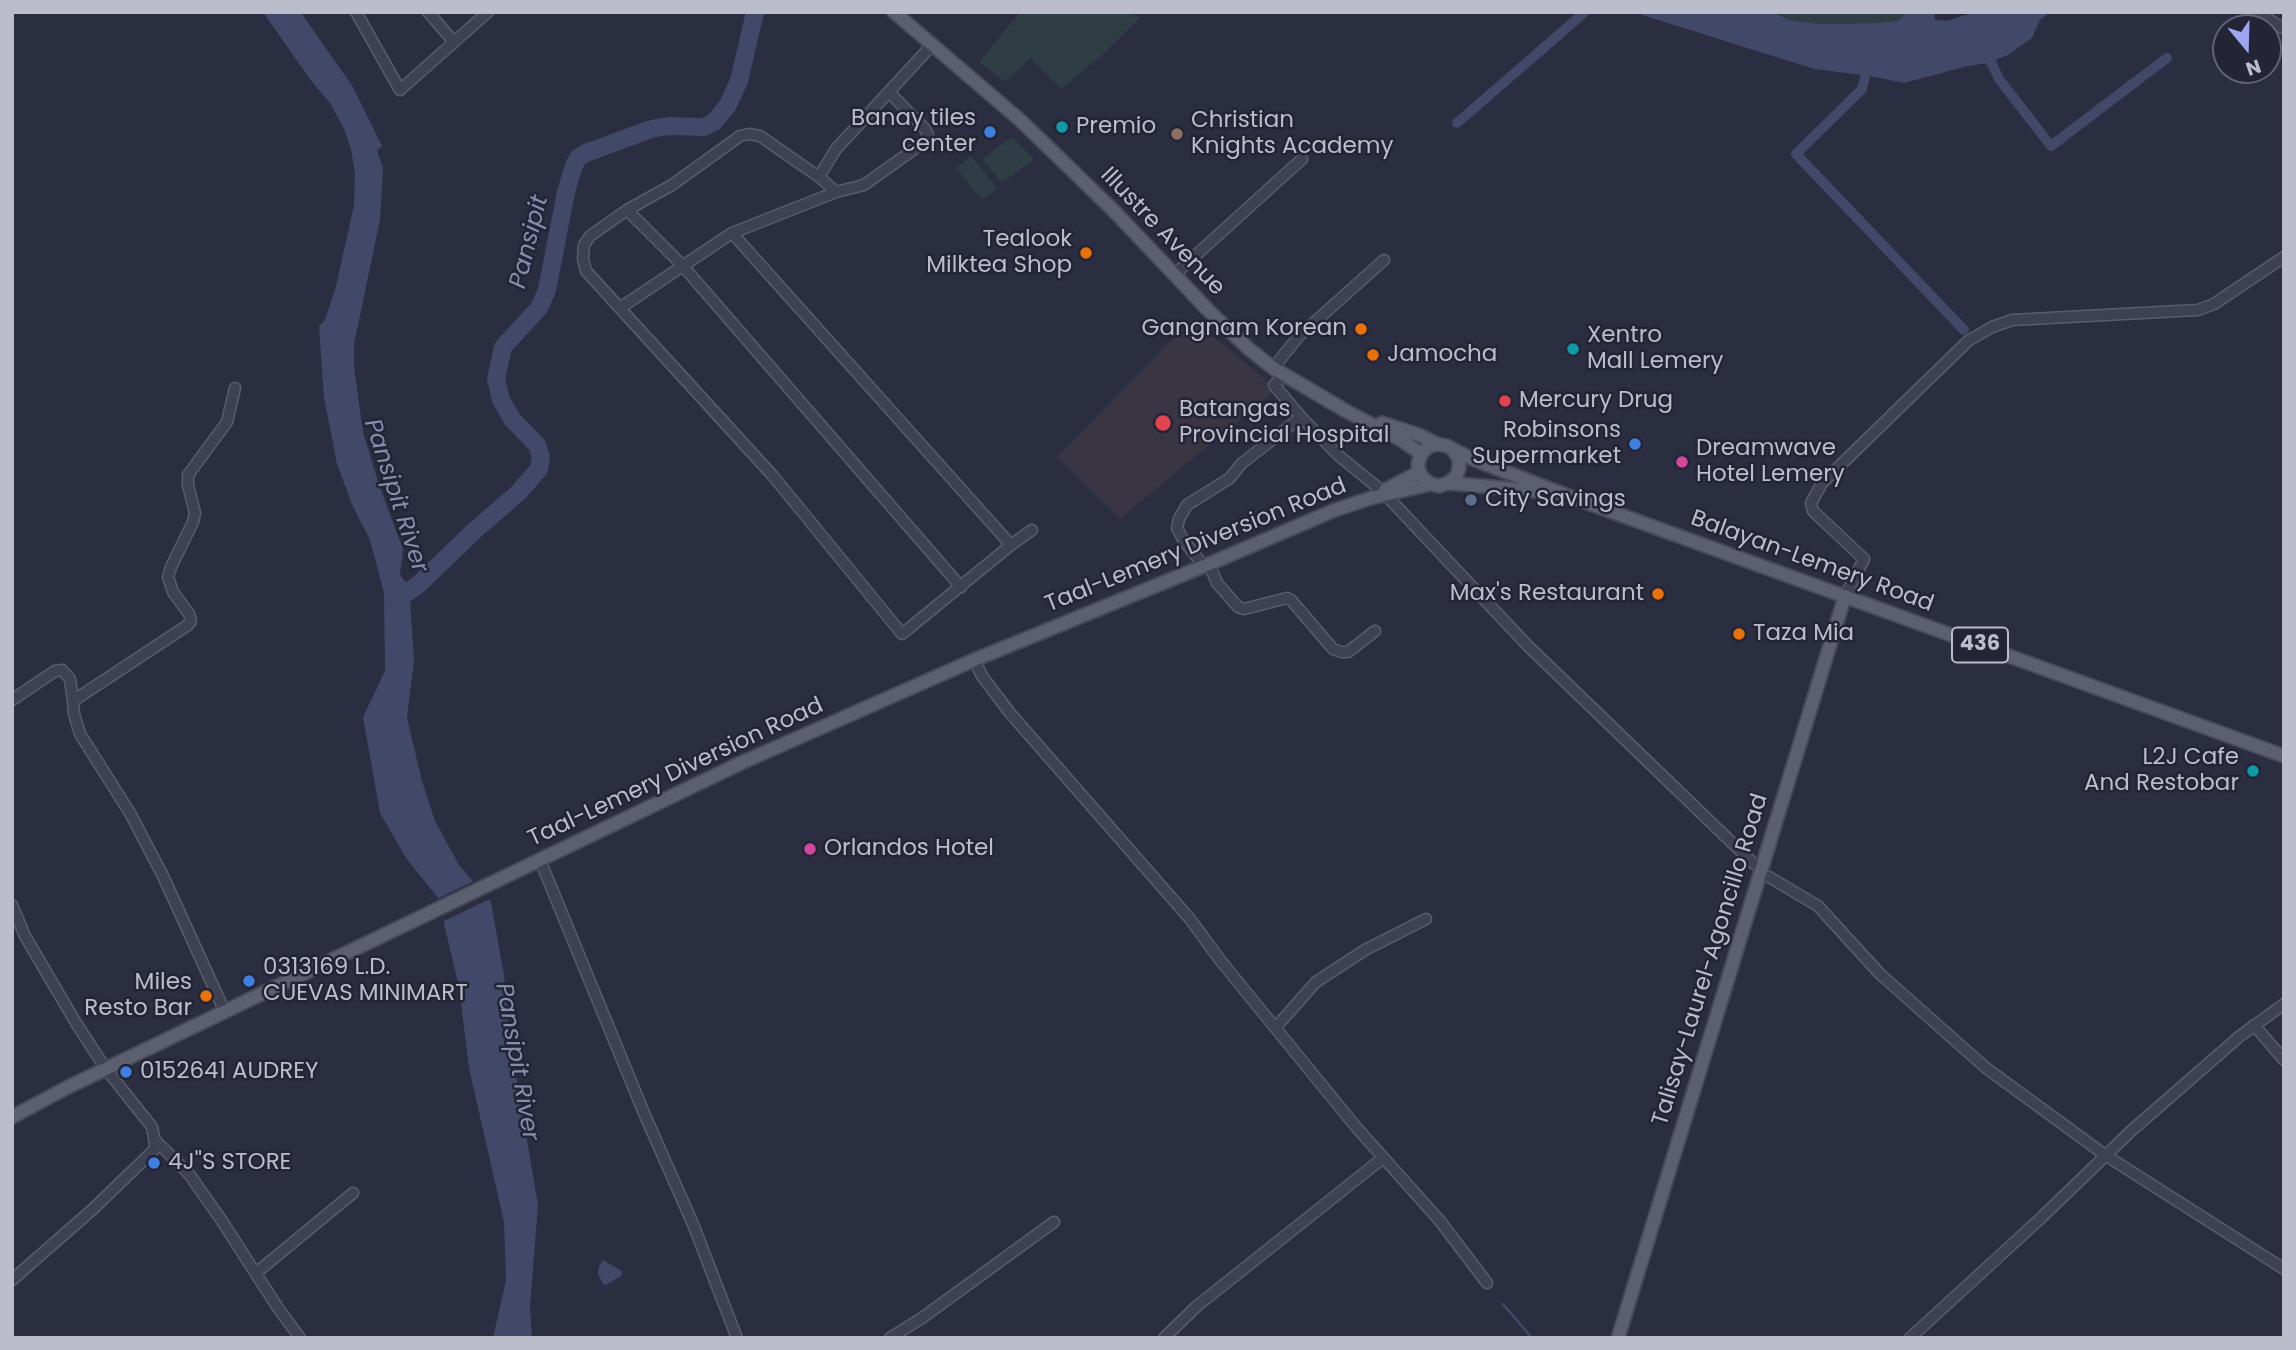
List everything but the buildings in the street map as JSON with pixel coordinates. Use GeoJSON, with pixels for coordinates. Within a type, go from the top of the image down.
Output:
{"type":"FeatureCollection","features":[{"type":"Feature","properties":{"kind":"main road","name":"Illustre Avenue"},"geometry":{"type":"LineString","coordinates":[[894,12],[1040,139],[1249,349],[1279,371],[1346,411],[1404,441],[1421,454]]}},
{"type":"Feature","properties":{"kind":"main road","name":"Illustre Avenue"},"geometry":{"type":"LineString","coordinates":[[1346,411],[1419,435],[1437,444]]}},
{"type":"Feature","properties":{"kind":"main road","name":"436"},"geometry":{"type":"LineString","coordinates":[[1437,444],[1454,451]]}},
{"type":"Feature","properties":{"kind":"main road"},"geometry":{"type":"LineString","coordinates":[[1431,484],[1419,472],[1418,464],[1421,454],[1428,447],[1437,444]]}},
{"type":"Feature","properties":{"kind":"main road","name":"Balayan-Lemery Road"},"geometry":{"type":"LineString","coordinates":[[1454,451],[1563,494],[2284,756]]}},
{"type":"Feature","properties":{"kind":"main road"},"geometry":{"type":"LineString","coordinates":[[1448,484],[1456,477],[1459,469],[1459,459],[1454,451]]}},
{"type":"Feature","properties":{"kind":"main road","name":"Taal-Lemery Diversion Road"},"geometry":{"type":"LineString","coordinates":[[12,1117],[106,1069],[741,763],[974,660],[1379,494],[1419,472]]}},
{"type":"Feature","properties":{"kind":"main road","name":"436"},"geometry":{"type":"LineString","coordinates":[[1431,484],[1448,484]]}},
{"type":"Feature","properties":{"kind":"main road","name":"Taal-Lemery Diversion Road"},"geometry":{"type":"LineString","coordinates":[[1379,494],[1431,484]]}},
{"type":"Feature","properties":{"kind":"main road","name":"Balayan-Lemery Road"},"geometry":{"type":"LineString","coordinates":[[1448,484],[1486,485],[1563,494]]}},
{"type":"Feature","properties":{"kind":"main road","name":"Talisay-Laurel-Agoncillo Road"},"geometry":{"type":"LineString","coordinates":[[1618,1338],[1845,596]]}},
{"type":"Feature","properties":{"kind":"street"},"geometry":{"type":"LineString","coordinates":[[356,12],[400,90],[488,12]]}},
{"type":"Feature","properties":{"kind":"street"},"geometry":{"type":"LineString","coordinates":[[428,12],[454,42]]}},
{"type":"Feature","properties":{"kind":"street"},"geometry":{"type":"LineString","coordinates":[[2257,12],[2284,29]]}},
{"type":"Feature","properties":{"kind":"street"},"geometry":{"type":"LineString","coordinates":[[819,177],[836,149],[933,44]]}},
{"type":"Feature","properties":{"kind":"street"},"geometry":{"type":"LineString","coordinates":[[621,308],[732,233],[836,192],[864,184],[926,141],[928,135],[925,129],[889,92]]}},
{"type":"Feature","properties":{"kind":"street"},"geometry":{"type":"LineString","coordinates":[[836,192],[760,136],[740,136],[672,185],[626,210],[590,236],[584,245],[586,271],[773,476],[902,634],[1032,530]]}},
{"type":"Feature","properties":{"kind":"street"},"geometry":{"type":"LineString","coordinates":[[1174,275],[1302,159]]}},
{"type":"Feature","properties":{"kind":"street"},"geometry":{"type":"LineString","coordinates":[[626,210],[682,265],[961,587]]}},
{"type":"Feature","properties":{"kind":"street"},"geometry":{"type":"LineString","coordinates":[[732,233],[1011,545]]}},
{"type":"Feature","properties":{"kind":"street"},"geometry":{"type":"LineString","coordinates":[[1845,596],[1864,559],[1813,511],[1811,503],[1822,482],[1968,341],[1992,327],[2012,320],[2198,310],[2214,304],[2284,257]]}},
{"type":"Feature","properties":{"kind":"street"},"geometry":{"type":"LineString","coordinates":[[1384,260],[1300,336],[1279,371],[1275,385],[1301,417],[1528,646],[1754,864]]}},
{"type":"Feature","properties":{"kind":"street"},"geometry":{"type":"LineString","coordinates":[[73,701],[191,621],[190,614],[173,592],[168,577],[195,513],[188,474],[227,422],[234,388]]}},
{"type":"Feature","properties":{"kind":"street"},"geometry":{"type":"LineString","coordinates":[[1301,417],[1241,464],[1230,478],[1187,505],[1177,528],[1231,602],[1238,607],[1244,609],[1281,598],[1292,600],[1333,649],[1342,652],[1348,652],[1375,631]]}},
{"type":"Feature","properties":{"kind":"street"},"geometry":{"type":"LineString","coordinates":[[974,660],[982,676],[1010,713],[1190,919],[1220,960],[1383,1158],[1440,1221],[1487,1283]]}},
{"type":"Feature","properties":{"kind":"street"},"geometry":{"type":"LineString","coordinates":[[12,701],[55,671],[62,670],[70,679],[74,714],[80,734],[130,813],[163,876],[225,1012]]}},
{"type":"Feature","properties":{"kind":"street"},"geometry":{"type":"LineString","coordinates":[[540,860],[644,1113],[688,1212],[737,1338]]}},
{"type":"Feature","properties":{"kind":"street"},"geometry":{"type":"LineString","coordinates":[[1769,877],[1818,906],[1880,974],[1986,1068],[2105,1154],[2284,1269]]}},
{"type":"Feature","properties":{"kind":"street"},"geometry":{"type":"LineString","coordinates":[[12,905],[25,936],[106,1069],[152,1127],[155,1140],[154,1150],[93,1209],[12,1280]]}},
{"type":"Feature","properties":{"kind":"street"},"geometry":{"type":"LineString","coordinates":[[1276,1027],[1316,982],[1365,950],[1426,919]]}},
{"type":"Feature","properties":{"kind":"street"},"geometry":{"type":"LineString","coordinates":[[1910,1338],[2041,1218],[2105,1154],[2254,1025],[2284,1004]]}},
{"type":"Feature","properties":{"kind":"street"},"geometry":{"type":"LineString","coordinates":[[2254,1025],[2284,1060]]}},
{"type":"Feature","properties":{"kind":"street"},"geometry":{"type":"LineString","coordinates":[[155,1140],[189,1174],[300,1338]]}},
{"type":"Feature","properties":{"kind":"street"},"geometry":{"type":"LineString","coordinates":[[1164,1338],[1197,1306],[1383,1158]]}},
{"type":"Feature","properties":{"kind":"street"},"geometry":{"type":"LineString","coordinates":[[256,1273],[353,1194]]}},
{"type":"Feature","properties":{"kind":"street"},"geometry":{"type":"LineString","coordinates":[[890,1338],[922,1318],[1054,1222]]}},
{"type":"Feature","properties":{"kind":"shaded area"},"geometry":{"type":"Polygon","coordinates":[[[1020,12],[1128,12],[1140,18],[1101,56],[1061,89],[1030,58],[1005,82],[979,62],[1020,12]]]}},
{"type":"Feature","properties":{"kind":"shaded area"},"geometry":{"type":"Polygon","coordinates":[[[1773,12],[1908,12],[1898,21],[1819,24],[1789,20],[1773,12]]]}},
{"type":"Feature","properties":{"kind":"shaded area"},"geometry":{"type":"Polygon","coordinates":[[[1012,137],[1034,159],[1002,183],[982,159],[1012,137]]]}},
{"type":"Feature","properties":{"kind":"shaded area"},"geometry":{"type":"Polygon","coordinates":[[[971,156],[997,188],[982,200],[956,168],[971,156]]]}},
{"type":"Feature","properties":{"kind":"shaded area","name":"Batangas Provincial Hospital"},"geometry":{"type":"Polygon","coordinates":[[[1192,319],[1277,389],[1120,519],[1057,457],[1192,319]]]}},
{"type":"Feature","properties":{"kind":"water"},"geometry":{"type":"Polygon","coordinates":[[[263,12],[302,14],[353,87],[382,146],[377,150],[383,168],[380,220],[354,344],[354,366],[363,432],[403,549],[400,575],[418,592],[410,599],[414,661],[407,718],[422,781],[435,821],[459,865],[491,902],[504,975],[509,1033],[538,1205],[530,1307],[532,1338],[493,1338],[506,1280],[504,1222],[469,1068],[459,987],[438,898],[406,858],[380,813],[363,717],[385,671],[384,593],[370,540],[353,507],[337,464],[324,398],[319,326],[325,320],[336,286],[354,205],[355,172],[351,150],[345,131],[330,103],[263,12]]]}},
{"type":"Feature","properties":{"kind":"water"},"geometry":{"type":"Polygon","coordinates":[[[1633,12],[1773,12],[1789,20],[1819,24],[1898,21],[1908,12],[1934,12],[1935,20],[1947,21],[1975,12],[2050,12],[2040,20],[2032,38],[2008,55],[1988,63],[1904,83],[1814,69],[1633,12]]]}},
{"type":"Feature","properties":{"kind":"water"},"geometry":{"type":"Polygon","coordinates":[[[603,1260],[622,1271],[622,1275],[606,1285],[598,1274],[603,1260]]]}},
{"type":"Feature","properties":{"kind":"pier"},"geometry":{"type":"Polygon","coordinates":[[[476,880],[490,899],[440,923],[435,900],[476,880]]]}},
{"type":"Feature","properties":{"kind":"waterway","name":"Pansipit"},"geometry":{"type":"LineString","coordinates":[[402,596],[418,585],[519,492],[539,469],[541,457],[537,445],[512,419],[501,400],[496,379],[503,347],[539,308],[547,290],[566,192],[574,165],[579,157],[586,153],[651,129],[668,126],[704,127],[714,122],[728,105],[739,81],[755,12]]}},
{"type":"Feature","properties":{"kind":"waterway"},"geometry":{"type":"LineString","coordinates":[[1457,123],[1585,12]]}},
{"type":"Feature","properties":{"kind":"waterway"},"geometry":{"type":"LineString","coordinates":[[1987,53],[1999,79],[2051,146],[2167,58]]}},
{"type":"Feature","properties":{"kind":"waterway"},"geometry":{"type":"LineString","coordinates":[[1868,65],[1862,89],[1796,154],[1964,330]]}},
{"type":"Feature","properties":{"kind":"waterway"},"geometry":{"type":"LineString","coordinates":[[1503,1304],[1532,1338]]}},
{"type":"Feature","properties":{"kind":"place","name":"Premio"},"geometry":{"type":"Point","coordinates":[1062,127]}},
{"type":"Feature","properties":{"kind":"place","name":"Banay tiles center"},"geometry":{"type":"Point","coordinates":[990,132]}},
{"type":"Feature","properties":{"kind":"place","name":"Christian Knights Academy"},"geometry":{"type":"Point","coordinates":[1177,134]}},
{"type":"Feature","properties":{"kind":"place","name":"Tealook Milktea Shop"},"geometry":{"type":"Point","coordinates":[1086,253]}},
{"type":"Feature","properties":{"kind":"place","name":"Gangnam Korean"},"geometry":{"type":"Point","coordinates":[1361,329]}},
{"type":"Feature","properties":{"kind":"place","name":"Xentro Mall Lemery"},"geometry":{"type":"Point","coordinates":[1573,349]}},
{"type":"Feature","properties":{"kind":"place","name":"Jamocha"},"geometry":{"type":"Point","coordinates":[1373,355]}},
{"type":"Feature","properties":{"kind":"place","name":"Mercury Drug"},"geometry":{"type":"Point","coordinates":[1505,401]}},
{"type":"Feature","properties":{"kind":"place","name":"Batangas Provincial Hospital"},"geometry":{"type":"Point","coordinates":[1163,423]}},
{"type":"Feature","properties":{"kind":"place","name":"Robinsons Supermarket"},"geometry":{"type":"Point","coordinates":[1635,444]}},
{"type":"Feature","properties":{"kind":"place","name":"Dreamwave Hotel Lemery"},"geometry":{"type":"Point","coordinates":[1682,462]}},
{"type":"Feature","properties":{"kind":"place","name":"City Savings"},"geometry":{"type":"Point","coordinates":[1471,500]}},
{"type":"Feature","properties":{"kind":"place","name":"Max's Restaurant"},"geometry":{"type":"Point","coordinates":[1658,594]}},
{"type":"Feature","properties":{"kind":"place","name":"Taza Mia"},"geometry":{"type":"Point","coordinates":[1739,634]}},
{"type":"Feature","properties":{"kind":"place","name":"L2J Cafe And Restobar"},"geometry":{"type":"Point","coordinates":[2253,771]}},
{"type":"Feature","properties":{"kind":"place","name":"Orlandos Hotel"},"geometry":{"type":"Point","coordinates":[810,849]}},
{"type":"Feature","properties":{"kind":"place","name":"0313169 L.D. CUEVAS MINIMART"},"geometry":{"type":"Point","coordinates":[249,981]}},
{"type":"Feature","properties":{"kind":"place","name":"Miles Resto Bar"},"geometry":{"type":"Point","coordinates":[206,996]}},
{"type":"Feature","properties":{"kind":"place","name":"0152641 AUDREY"},"geometry":{"type":"Point","coordinates":[126,1072]}},
{"type":"Feature","properties":{"kind":"place","name":"4J''S STORE"},"geometry":{"type":"Point","coordinates":[154,1163]}},
{"type":"Feature","properties":{"kind":"water label","name":"Pansipit River"},"geometry":{"type":"Point","coordinates":[395,496]}},
{"type":"Feature","properties":{"kind":"water label","name":"Pansipit River"},"geometry":{"type":"Point","coordinates":[516,1062]}}]}
